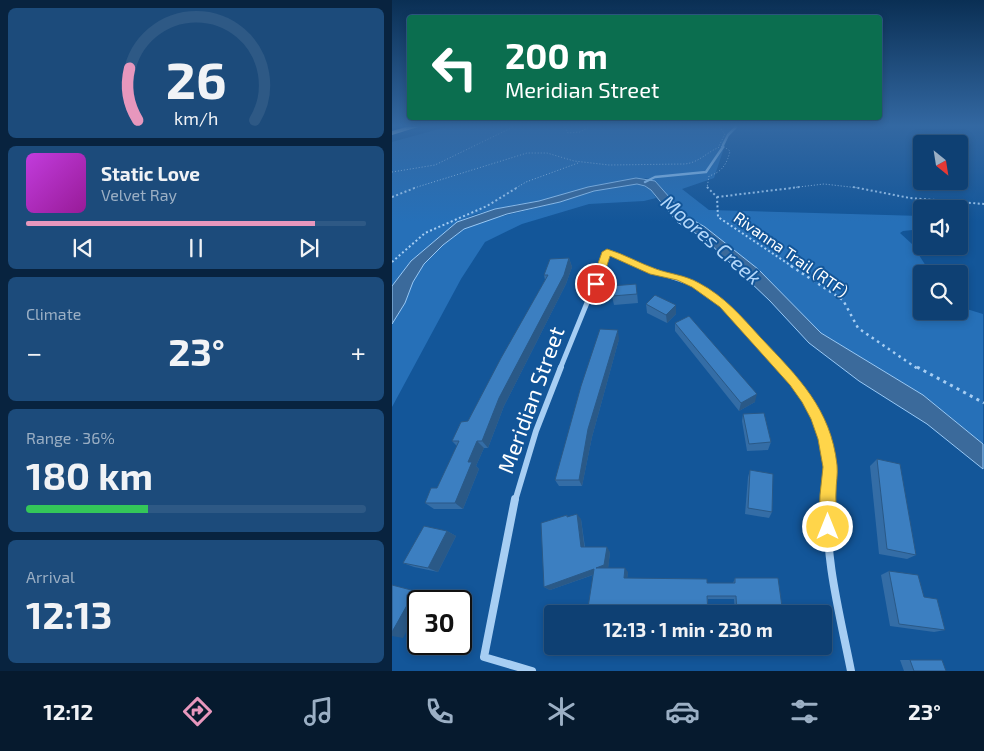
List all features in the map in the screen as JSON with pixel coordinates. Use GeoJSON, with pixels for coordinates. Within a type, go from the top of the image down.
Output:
{"type":"FeatureCollection","features":[{"type":"Feature","properties":{"kind":"street","name":"Meridian Street"},"geometry":{"type":"LineString","coordinates":[[532,671],[484,657],[512,512],[527,456],[607,252],[653,272],[680,278],[724,304],[807,398],[818,417],[825,439],[830,467],[828,527],[834,584],[851,671]]}},
{"type":"Feature","properties":{"kind":"path"},"geometry":{"type":"LineString","coordinates":[[392,172],[435,165],[449,158]]}},
{"type":"Feature","properties":{"kind":"path"},"geometry":{"type":"LineString","coordinates":[[392,197],[424,184],[509,158]]}},
{"type":"Feature","properties":{"kind":"path"},"geometry":{"type":"LineString","coordinates":[[566,158],[580,162],[628,166],[690,163],[703,158]]}},
{"type":"Feature","properties":{"kind":"path","name":"Rivanna Trail (RTF)"},"geometry":{"type":"LineString","coordinates":[[729,158],[721,171],[709,176],[707,188],[717,197],[718,217],[843,300],[858,328],[922,371],[968,393],[984,403]]}},
{"type":"Feature","properties":{"kind":"path"},"geometry":{"type":"LineString","coordinates":[[392,262],[425,233],[487,206],[526,182],[580,162]]}},
{"type":"Feature","properties":{"kind":"path"},"geometry":{"type":"LineString","coordinates":[[717,197],[824,184],[843,185],[910,198],[984,204]]}},
{"type":"Feature","properties":{"kind":"shaded area"},"geometry":{"type":"Polygon","coordinates":[[[392,158],[721,158],[714,178],[682,189],[709,210],[913,216],[913,230],[900,233],[913,246],[913,255],[919,255],[925,265],[913,265],[913,320],[968,320],[968,309],[983,314],[983,444],[923,395],[821,333],[758,269],[705,227],[686,216],[655,181],[646,178],[588,187],[539,201],[476,214],[457,222],[411,261],[392,286],[392,158]]]}},
{"type":"Feature","properties":{"kind":"shaded area"},"geometry":{"type":"Polygon","coordinates":[[[637,184],[651,189],[656,198],[644,201],[589,204],[522,224],[485,242],[461,279],[392,407],[392,324],[405,303],[413,282],[424,264],[443,245],[464,229],[483,221],[560,202],[594,191],[637,184]]]}},
{"type":"Feature","properties":{"kind":"water","name":"Moores Creek"},"geometry":{"type":"Polygon","coordinates":[[[636,178],[655,181],[686,216],[705,227],[758,269],[821,333],[923,395],[983,444],[983,469],[927,424],[859,381],[809,343],[770,301],[705,239],[677,222],[651,190],[637,184],[594,191],[560,202],[507,214],[464,229],[443,245],[424,264],[413,282],[405,303],[392,324],[392,286],[411,261],[457,222],[495,209],[539,201],[588,187],[636,178]]]}},
{"type":"Feature","properties":{"kind":"building"},"geometry":{"type":"Polygon","coordinates":[[[569,258],[564,275],[499,398],[482,441],[477,441],[468,462],[472,462],[455,503],[425,503],[431,488],[437,488],[459,441],[452,441],[461,422],[468,421],[548,275],[544,275],[550,259],[569,258]]]}},
{"type":"Feature","properties":{"kind":"building"},"geometry":{"type":"Polygon","coordinates":[[[636,284],[637,294],[612,296],[612,286],[636,284]]]}},
{"type":"Feature","properties":{"kind":"building"},"geometry":{"type":"Polygon","coordinates":[[[655,295],[676,305],[666,315],[646,304],[655,295]]]}},
{"type":"Feature","properties":{"kind":"building"},"geometry":{"type":"Polygon","coordinates":[[[689,316],[757,394],[741,403],[675,323],[689,316]]]}},
{"type":"Feature","properties":{"kind":"building"},"geometry":{"type":"Polygon","coordinates":[[[600,329],[618,330],[588,429],[579,480],[555,480],[581,386],[600,329]]]}},
{"type":"Feature","properties":{"kind":"building"},"geometry":{"type":"Polygon","coordinates":[[[764,413],[771,442],[749,444],[743,414],[764,413]]]}},
{"type":"Feature","properties":{"kind":"building"},"geometry":{"type":"Polygon","coordinates":[[[877,459],[900,464],[916,555],[887,549],[877,459]]]}},
{"type":"Feature","properties":{"kind":"building"},"geometry":{"type":"Polygon","coordinates":[[[750,470],[773,474],[772,512],[748,508],[750,470]]]}},
{"type":"Feature","properties":{"kind":"building"},"geometry":{"type":"Polygon","coordinates":[[[577,514],[581,547],[607,547],[604,565],[596,568],[625,568],[624,578],[707,579],[707,583],[735,583],[735,578],[778,578],[782,605],[736,605],[736,596],[707,596],[708,605],[588,605],[594,569],[544,587],[541,523],[567,515],[567,517],[577,514]]]}},
{"type":"Feature","properties":{"kind":"building"},"geometry":{"type":"Polygon","coordinates":[[[424,526],[447,531],[428,568],[403,563],[424,526]]]}},
{"type":"Feature","properties":{"kind":"building"},"geometry":{"type":"Polygon","coordinates":[[[889,571],[918,575],[924,597],[937,599],[945,630],[899,624],[889,571]]]}},
{"type":"Feature","properties":{"kind":"building"},"geometry":{"type":"Polygon","coordinates":[[[392,585],[411,590],[407,590],[407,605],[392,632],[392,585]]]}},
{"type":"Feature","properties":{"kind":"building"},"geometry":{"type":"Polygon","coordinates":[[[910,660],[942,660],[946,671],[914,671],[910,660]]]}},
{"type":"Feature","properties":{"kind":"waterway"},"geometry":{"type":"LineString","coordinates":[[645,182],[655,177],[706,172],[715,158]]}},
{"type":"Feature","properties":{"kind":"route"},"geometry":{"type":"LineString","coordinates":[[596,284],[607,252],[653,272],[680,278],[696,285],[724,304],[794,381],[818,417],[825,439],[830,467],[828,527]]}}]}
